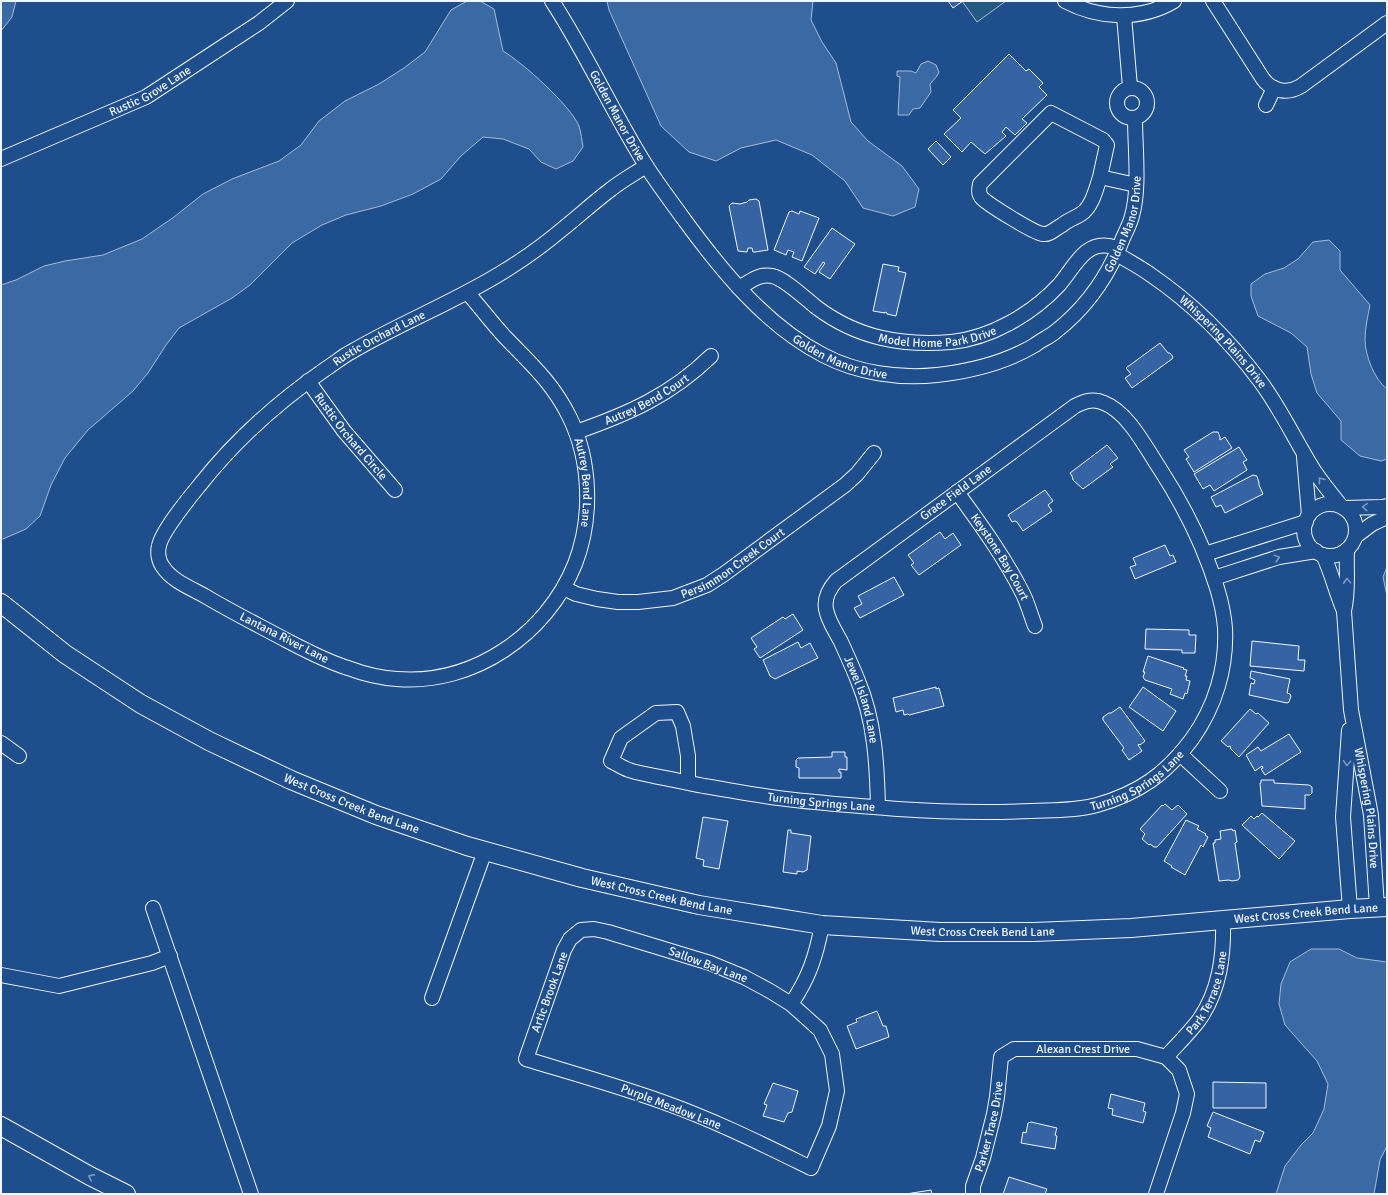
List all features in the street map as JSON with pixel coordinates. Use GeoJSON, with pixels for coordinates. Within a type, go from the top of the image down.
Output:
{"type":"FeatureCollection","features":[{"type":"Feature","properties":{"kind":"main road","name":"West Cross Creek Bend Lane"},"geometry":{"type":"LineString","coordinates":[[1,603],[65,654],[141,704],[209,741],[291,780],[376,816],[467,846],[582,878],[699,905],[822,925],[940,932],[1034,932],[1131,928],[1382,907]]}},
{"type":"Feature","properties":{"kind":"main road"},"geometry":{"type":"LineString","coordinates":[[1,1126],[90,1176],[126,1194]]}},
{"type":"Feature","properties":{"kind":"street","name":"Rustic Grove Lane"},"geometry":{"type":"LineString","coordinates":[[1,159],[146,97],[259,24],[288,1]]}},
{"type":"Feature","properties":{"kind":"street","name":"Golden Manor Drive"},"geometry":{"type":"LineString","coordinates":[[552,1],[567,24],[646,166],[702,245],[739,288],[765,313],[794,337],[824,356],[857,369],[891,376],[921,377],[966,371],[992,365],[1022,352],[1055,332],[1079,309],[1102,282],[1117,254],[1132,216],[1136,185],[1135,118]]}},
{"type":"Feature","properties":{"kind":"street"},"geometry":{"type":"LineString","coordinates":[[1065,1],[1095,13],[1124,16],[1155,9],[1174,1]]}},
{"type":"Feature","properties":{"kind":"street"},"geometry":{"type":"LineString","coordinates":[[1213,1],[1263,79],[1269,85],[1280,91],[1289,91],[1301,86],[1387,23]]}},
{"type":"Feature","properties":{"kind":"street"},"geometry":{"type":"LineString","coordinates":[[1124,16],[1130,87]]}},
{"type":"Feature","properties":{"kind":"street"},"geometry":{"type":"LineString","coordinates":[[1130,87],[1138,88],[1143,91],[1148,100],[1145,112],[1140,117],[1128,118],[1123,115],[1117,106],[1119,95],[1123,90],[1130,87]]}},
{"type":"Feature","properties":{"kind":"street"},"geometry":{"type":"LineString","coordinates":[[1266,105],[1274,88]]}},
{"type":"Feature","properties":{"kind":"street"},"geometry":{"type":"LineString","coordinates":[[1051,113],[1103,140],[1106,145],[1100,176],[1090,204],[1082,213],[1049,233],[1042,234],[1026,227],[981,198],[979,191],[980,184],[1051,113]]}},
{"type":"Feature","properties":{"kind":"street","name":"Rustic Orchard Lane"},"geometry":{"type":"LineString","coordinates":[[159,557],[158,548],[161,540],[185,503],[208,474],[256,424],[308,381],[348,353],[468,292],[523,259],[610,190],[646,166]]}},
{"type":"Feature","properties":{"kind":"street"},"geometry":{"type":"LineString","coordinates":[[1100,176],[1136,185]]}},
{"type":"Feature","properties":{"kind":"street","name":"Model Home Park Drive"},"geometry":{"type":"LineString","coordinates":[[739,288],[765,275],[774,276],[781,279],[818,309],[845,325],[874,336],[898,342],[926,344],[960,341],[985,334],[1011,322],[1037,305],[1059,285],[1086,252],[1097,246],[1109,245],[1117,248],[1117,254]]}},
{"type":"Feature","properties":{"kind":"street","name":"Whispering Plains Drive"},"geometry":{"type":"LineString","coordinates":[[1117,254],[1151,275],[1182,299],[1210,324],[1236,352],[1260,381],[1316,472],[1342,507]]}},
{"type":"Feature","properties":{"kind":"street","name":"Autrey Bend Lane"},"geometry":{"type":"LineString","coordinates":[[428,678],[456,673],[479,666],[498,655],[531,629],[556,601],[564,588],[580,551],[588,509],[585,468],[580,443],[571,419],[546,379],[488,319],[468,292]]}},
{"type":"Feature","properties":{"kind":"street","name":"Autrey Bend Court"},"geometry":{"type":"LineString","coordinates":[[576,432],[618,417],[659,397],[697,370],[711,356]]}},
{"type":"Feature","properties":{"kind":"street","name":"Rustic Orchard Circle"},"geometry":{"type":"LineString","coordinates":[[308,381],[344,431],[395,490]]}},
{"type":"Feature","properties":{"kind":"street","name":"Grace Field Lane"},"geometry":{"type":"LineString","coordinates":[[826,598],[830,588],[836,581],[957,492],[1075,406],[1084,401],[1096,400]]}},
{"type":"Feature","properties":{"kind":"street","name":"Turning Springs Lane"},"geometry":{"type":"LineString","coordinates":[[688,783],[688,756],[684,726],[677,712],[656,713],[620,738],[611,761],[630,771],[688,783],[793,800],[934,811],[1009,812],[1069,810],[1096,805],[1118,798],[1142,787],[1162,773],[1180,754],[1195,734],[1209,710],[1218,688],[1224,660],[1225,627],[1222,605],[1214,578],[1194,527],[1173,489],[1127,421],[1114,408],[1096,400]]}},
{"type":"Feature","properties":{"kind":"street","name":"Persimmon Creek Court"},"geometry":{"type":"LineString","coordinates":[[564,588],[576,594],[597,599],[618,602],[638,602],[673,598],[707,585],[846,485],[874,453]]}},
{"type":"Feature","properties":{"kind":"street","name":"Whispering Plains Drive"},"geometry":{"type":"LineString","coordinates":[[1304,453],[1308,519]]}},
{"type":"Feature","properties":{"kind":"street","name":"Keystone Bay Court"},"geometry":{"type":"LineString","coordinates":[[957,492],[1005,560],[1024,596],[1035,626]]}},
{"type":"Feature","properties":{"kind":"street"},"geometry":{"type":"LineString","coordinates":[[1342,507],[1354,518],[1356,536],[1347,550],[1340,554],[1331,556],[1320,553],[1310,546],[1306,539],[1305,531],[1308,519],[1315,509],[1323,505],[1332,504],[1342,507],[1387,506]]}},
{"type":"Feature","properties":{"kind":"street"},"geometry":{"type":"LineString","coordinates":[[1356,536],[1372,524],[1387,517]]}},
{"type":"Feature","properties":{"kind":"street"},"geometry":{"type":"LineString","coordinates":[[1205,554],[1308,519]]}},
{"type":"Feature","properties":{"kind":"street","name":"Whispering Plains Drive"},"geometry":{"type":"LineString","coordinates":[[1347,550],[1346,572],[1348,597],[1344,611],[1351,710],[1371,815],[1382,907]]}},
{"type":"Feature","properties":{"kind":"street"},"geometry":{"type":"LineString","coordinates":[[1214,578],[1279,557],[1320,553]]}},
{"type":"Feature","properties":{"kind":"street","name":"Whispering Plains Drive"},"geometry":{"type":"LineString","coordinates":[[1320,553],[1330,570],[1338,598],[1344,611]]}},
{"type":"Feature","properties":{"kind":"street","name":"Lantana River Lane"},"geometry":{"type":"LineString","coordinates":[[159,557],[162,566],[178,581],[253,623],[319,656],[344,667],[382,677],[400,680],[428,678]]}},
{"type":"Feature","properties":{"kind":"street","name":"Jewel Island Lane"},"geometry":{"type":"LineString","coordinates":[[826,598],[828,617],[846,652],[859,683],[869,718],[876,763],[878,807]]}},
{"type":"Feature","properties":{"kind":"street","name":"Whispering Plains Drive"},"geometry":{"type":"LineString","coordinates":[[1350,909],[1344,817],[1351,710]]}},
{"type":"Feature","properties":{"kind":"street"},"geometry":{"type":"LineString","coordinates":[[1,743],[19,756]]}},
{"type":"Feature","properties":{"kind":"street"},"geometry":{"type":"LineString","coordinates":[[1180,754],[1220,791]]}},
{"type":"Feature","properties":{"kind":"street"},"geometry":{"type":"LineString","coordinates":[[432,998],[485,851]]}},
{"type":"Feature","properties":{"kind":"street"},"geometry":{"type":"LineString","coordinates":[[153,908],[251,1194]]}},
{"type":"Feature","properties":{"kind":"street","name":"Park Terrace Lane"},"geometry":{"type":"LineString","coordinates":[[1166,1057],[1199,1019],[1209,1002],[1220,975],[1224,944],[1223,920]]}},
{"type":"Feature","properties":{"kind":"street"},"geometry":{"type":"LineString","coordinates":[[791,1004],[803,987],[816,952],[822,925]]}},
{"type":"Feature","properties":{"kind":"street","name":"Sallow Bay Lane"},"geometry":{"type":"LineString","coordinates":[[581,930],[594,929],[608,932],[710,963],[744,977],[791,1004],[820,1030],[832,1054],[837,1091],[829,1126],[811,1168]]}},
{"type":"Feature","properties":{"kind":"street","name":"Artic Brook Lane"},"geometry":{"type":"LineString","coordinates":[[526,1059],[564,950],[570,939],[581,930]]}},
{"type":"Feature","properties":{"kind":"street"},"geometry":{"type":"LineString","coordinates":[[1,975],[58,986],[152,963],[170,956]]}},
{"type":"Feature","properties":{"kind":"street","name":"Alexan Crest Drive"},"geometry":{"type":"LineString","coordinates":[[1001,1057],[1014,1049],[1137,1049],[1166,1057]]}},
{"type":"Feature","properties":{"kind":"street","name":"Parker Trace Drive"},"geometry":{"type":"LineString","coordinates":[[973,1194],[973,1186],[983,1158],[998,1097],[1001,1057]]}},
{"type":"Feature","properties":{"kind":"street"},"geometry":{"type":"LineString","coordinates":[[1156,1194],[1183,1113],[1187,1094],[1179,1070],[1166,1057]]}},
{"type":"Feature","properties":{"kind":"street","name":"Purple Meadow Lane"},"geometry":{"type":"LineString","coordinates":[[526,1059],[605,1082],[664,1102],[739,1133],[811,1168]]}},
{"type":"Feature","properties":{"kind":"shaded area"},"geometry":{"type":"Polygon","coordinates":[[[1,1],[16,1],[12,17],[1,31],[1,1]]]}},
{"type":"Feature","properties":{"kind":"shaded area"},"geometry":{"type":"Polygon","coordinates":[[[467,1],[480,1],[494,9],[503,51],[545,85],[574,117],[579,126],[583,147],[573,161],[556,169],[541,162],[529,149],[503,139],[483,137],[461,156],[441,179],[413,194],[381,206],[346,215],[322,225],[292,243],[250,285],[232,298],[179,328],[148,373],[133,391],[88,430],[65,458],[51,485],[40,516],[26,529],[1,539],[1,285],[16,280],[44,266],[103,255],[142,239],[174,217],[203,194],[232,179],[279,161],[301,145],[319,121],[345,101],[379,84],[425,52],[451,10],[467,1]]]}},
{"type":"Feature","properties":{"kind":"shaded area"},"geometry":{"type":"Polygon","coordinates":[[[607,1],[813,1],[811,20],[822,42],[836,63],[851,122],[868,141],[902,166],[919,189],[915,207],[893,216],[863,208],[845,181],[812,155],[776,140],[741,148],[716,161],[689,152],[661,126],[609,10],[607,1]]]}},
{"type":"Feature","properties":{"kind":"shaded area"},"geometry":{"type":"Polygon","coordinates":[[[962,1],[1006,1],[977,22],[962,1]]]}},
{"type":"Feature","properties":{"kind":"shaded area"},"geometry":{"type":"Polygon","coordinates":[[[928,61],[936,65],[939,72],[930,84],[931,92],[920,108],[913,109],[909,115],[898,115],[900,77],[897,76],[897,71],[911,71],[916,73],[921,64],[928,61]]]}},
{"type":"Feature","properties":{"kind":"shaded area"},"geometry":{"type":"Polygon","coordinates":[[[1329,240],[1340,251],[1340,270],[1370,305],[1365,335],[1365,345],[1374,373],[1382,385],[1387,389],[1387,459],[1381,461],[1360,456],[1341,440],[1341,421],[1317,393],[1311,374],[1307,347],[1291,333],[1258,316],[1251,296],[1251,284],[1265,274],[1284,268],[1298,259],[1313,242],[1329,240]]]}},
{"type":"Feature","properties":{"kind":"shaded area"},"geometry":{"type":"Polygon","coordinates":[[[1387,567],[1387,596],[1383,577],[1387,567]]]}},
{"type":"Feature","properties":{"kind":"shaded area"},"geometry":{"type":"Polygon","coordinates":[[[1311,949],[1339,949],[1357,958],[1387,962],[1387,1146],[1380,1160],[1374,1194],[1276,1194],[1285,1166],[1301,1145],[1313,1133],[1324,1109],[1328,1084],[1317,1061],[1285,1025],[1279,1004],[1281,984],[1290,962],[1311,949]]]}},
{"type":"Feature","properties":{"kind":"building"},"geometry":{"type":"Polygon","coordinates":[[[948,1],[963,1],[953,8],[948,1]]]}},
{"type":"Feature","properties":{"kind":"building"},"geometry":{"type":"Polygon","coordinates":[[[1009,54],[1026,71],[1029,69],[1043,83],[1039,87],[1047,95],[1022,119],[1027,123],[1015,135],[1006,127],[1002,132],[1006,136],[985,154],[971,142],[962,152],[944,134],[961,118],[953,110],[1009,54]]]}},
{"type":"Feature","properties":{"kind":"building"},"geometry":{"type":"Polygon","coordinates":[[[936,141],[951,157],[943,165],[928,149],[936,141]]]}},
{"type":"Feature","properties":{"kind":"building"},"geometry":{"type":"Polygon","coordinates":[[[756,199],[759,201],[768,250],[753,252],[752,248],[748,248],[747,252],[738,251],[729,206],[732,203],[740,204],[756,199]]]}},
{"type":"Feature","properties":{"kind":"building"},"geometry":{"type":"Polygon","coordinates":[[[792,211],[799,214],[800,211],[819,218],[802,261],[792,257],[794,252],[788,250],[786,255],[774,250],[789,212],[792,211]]]}},
{"type":"Feature","properties":{"kind":"building"},"geometry":{"type":"Polygon","coordinates":[[[832,228],[855,244],[830,279],[819,272],[825,263],[823,262],[815,274],[804,267],[832,228]]]}},
{"type":"Feature","properties":{"kind":"building"},"geometry":{"type":"Polygon","coordinates":[[[883,264],[899,267],[898,271],[906,273],[896,316],[885,312],[873,311],[883,264]]]}},
{"type":"Feature","properties":{"kind":"building"},"geometry":{"type":"Polygon","coordinates":[[[1160,343],[1173,357],[1172,359],[1132,388],[1125,378],[1131,374],[1126,368],[1160,343]]]}},
{"type":"Feature","properties":{"kind":"building"},"geometry":{"type":"Polygon","coordinates":[[[1213,432],[1218,432],[1220,440],[1225,437],[1232,448],[1194,472],[1186,459],[1189,457],[1184,450],[1213,432]]]}},
{"type":"Feature","properties":{"kind":"building"},"geometry":{"type":"Polygon","coordinates":[[[1107,445],[1118,458],[1110,464],[1113,467],[1083,489],[1073,480],[1070,473],[1107,445]]]}},
{"type":"Feature","properties":{"kind":"building"},"geometry":{"type":"Polygon","coordinates":[[[1239,447],[1247,460],[1243,462],[1247,470],[1214,491],[1210,485],[1203,489],[1194,474],[1239,447]]]}},
{"type":"Feature","properties":{"kind":"building"},"geometry":{"type":"Polygon","coordinates":[[[1253,475],[1257,476],[1263,494],[1225,513],[1221,505],[1216,507],[1211,497],[1253,475]]]}},
{"type":"Feature","properties":{"kind":"building"},"geometry":{"type":"Polygon","coordinates":[[[1045,490],[1053,501],[1048,505],[1052,511],[1023,531],[1017,522],[1012,522],[1008,515],[1045,490]]]}},
{"type":"Feature","properties":{"kind":"building"},"geometry":{"type":"Polygon","coordinates":[[[940,532],[945,539],[953,533],[961,545],[919,575],[911,565],[914,563],[908,555],[940,532]]]}},
{"type":"Feature","properties":{"kind":"building"},"geometry":{"type":"Polygon","coordinates":[[[1165,545],[1170,556],[1173,555],[1176,562],[1135,579],[1130,567],[1136,565],[1133,558],[1165,545]]]}},
{"type":"Feature","properties":{"kind":"building"},"geometry":{"type":"Polygon","coordinates":[[[894,577],[904,595],[860,618],[854,608],[862,604],[858,596],[894,577]]]}},
{"type":"Feature","properties":{"kind":"building"},"geometry":{"type":"Polygon","coordinates":[[[793,614],[803,630],[760,658],[754,649],[757,647],[751,638],[783,617],[785,619],[793,614]]]}},
{"type":"Feature","properties":{"kind":"building"},"geometry":{"type":"Polygon","coordinates":[[[1146,629],[1189,630],[1189,635],[1196,635],[1195,653],[1182,653],[1182,650],[1145,649],[1146,629]]]}},
{"type":"Feature","properties":{"kind":"building"},"geometry":{"type":"Polygon","coordinates":[[[1252,641],[1299,646],[1298,660],[1305,660],[1304,671],[1250,666],[1252,641]]]}},
{"type":"Feature","properties":{"kind":"building"},"geometry":{"type":"Polygon","coordinates":[[[798,642],[801,648],[810,643],[818,658],[775,679],[770,676],[763,660],[798,642]]]}},
{"type":"Feature","properties":{"kind":"building"},"geometry":{"type":"Polygon","coordinates":[[[1148,656],[1187,670],[1185,676],[1187,676],[1186,680],[1190,681],[1187,694],[1185,693],[1183,699],[1170,694],[1172,689],[1145,680],[1143,677],[1145,672],[1143,672],[1148,656]]]}},
{"type":"Feature","properties":{"kind":"building"},"geometry":{"type":"Polygon","coordinates":[[[1251,671],[1290,679],[1287,693],[1291,696],[1289,702],[1287,703],[1249,695],[1251,683],[1254,684],[1255,680],[1250,678],[1251,671]]]}},
{"type":"Feature","properties":{"kind":"building"},"geometry":{"type":"Polygon","coordinates":[[[936,687],[936,689],[939,688],[944,706],[909,715],[904,715],[903,710],[896,712],[893,698],[936,687]]]}},
{"type":"Feature","properties":{"kind":"building"},"geometry":{"type":"Polygon","coordinates":[[[1143,687],[1176,711],[1163,731],[1129,707],[1143,687]]]}},
{"type":"Feature","properties":{"kind":"building"},"geometry":{"type":"Polygon","coordinates":[[[1120,707],[1145,741],[1138,745],[1142,751],[1129,760],[1122,750],[1124,748],[1103,720],[1103,717],[1120,707]]]}},
{"type":"Feature","properties":{"kind":"building"},"geometry":{"type":"Polygon","coordinates":[[[1250,709],[1256,714],[1258,713],[1269,723],[1239,757],[1230,748],[1231,747],[1228,747],[1221,741],[1250,709]]]}},
{"type":"Feature","properties":{"kind":"building"},"geometry":{"type":"Polygon","coordinates":[[[1289,734],[1301,752],[1265,775],[1261,769],[1263,768],[1262,766],[1255,771],[1246,755],[1258,747],[1261,751],[1289,734]]]}},
{"type":"Feature","properties":{"kind":"building"},"geometry":{"type":"Polygon","coordinates":[[[832,752],[845,752],[845,757],[847,757],[847,770],[839,769],[839,772],[841,772],[841,778],[799,778],[799,768],[796,767],[796,760],[798,758],[832,757],[832,752]]]}},
{"type":"Feature","properties":{"kind":"building"},"geometry":{"type":"Polygon","coordinates":[[[1261,780],[1274,780],[1274,783],[1309,785],[1312,787],[1312,793],[1310,795],[1305,795],[1305,809],[1262,806],[1261,780]]]}},
{"type":"Feature","properties":{"kind":"building"},"geometry":{"type":"Polygon","coordinates":[[[1165,804],[1172,810],[1178,805],[1187,814],[1157,847],[1154,847],[1142,839],[1145,834],[1140,829],[1162,805],[1163,806],[1165,804]]]}},
{"type":"Feature","properties":{"kind":"building"},"geometry":{"type":"Polygon","coordinates":[[[1262,813],[1295,841],[1279,859],[1242,825],[1251,816],[1254,819],[1262,813]]]}},
{"type":"Feature","properties":{"kind":"building"},"geometry":{"type":"Polygon","coordinates":[[[703,817],[728,821],[719,869],[703,866],[704,860],[696,858],[703,817]]]}},
{"type":"Feature","properties":{"kind":"building"},"geometry":{"type":"Polygon","coordinates":[[[1186,820],[1199,826],[1197,829],[1206,834],[1205,835],[1208,837],[1203,847],[1201,845],[1185,875],[1164,861],[1186,820]]]}},
{"type":"Feature","properties":{"kind":"building"},"geometry":{"type":"Polygon","coordinates":[[[1232,829],[1233,831],[1235,830],[1237,842],[1235,843],[1240,877],[1238,880],[1219,881],[1213,843],[1215,843],[1215,840],[1221,839],[1220,831],[1232,829]]]}},
{"type":"Feature","properties":{"kind":"building"},"geometry":{"type":"Polygon","coordinates":[[[788,830],[791,830],[791,833],[811,836],[807,870],[803,872],[797,871],[797,874],[783,872],[788,830]]]}},
{"type":"Feature","properties":{"kind":"building"},"geometry":{"type":"Polygon","coordinates":[[[877,1011],[883,1026],[886,1026],[889,1037],[856,1049],[847,1026],[857,1022],[856,1019],[877,1011]]]}},
{"type":"Feature","properties":{"kind":"building"},"geometry":{"type":"Polygon","coordinates":[[[1213,1082],[1266,1083],[1266,1108],[1213,1108],[1213,1082]]]}},
{"type":"Feature","properties":{"kind":"building"},"geometry":{"type":"Polygon","coordinates":[[[773,1083],[798,1091],[792,1112],[788,1113],[784,1122],[763,1116],[767,1105],[764,1104],[773,1083]]]}},
{"type":"Feature","properties":{"kind":"building"},"geometry":{"type":"Polygon","coordinates":[[[1111,1094],[1145,1103],[1143,1111],[1146,1112],[1143,1123],[1112,1115],[1113,1109],[1108,1108],[1111,1094]]]}},
{"type":"Feature","properties":{"kind":"building"},"geometry":{"type":"Polygon","coordinates":[[[1213,1112],[1264,1132],[1260,1142],[1255,1140],[1250,1154],[1208,1137],[1211,1128],[1207,1126],[1213,1112]]]}},
{"type":"Feature","properties":{"kind":"building"},"geometry":{"type":"Polygon","coordinates":[[[1031,1122],[1057,1128],[1055,1135],[1057,1136],[1055,1149],[1021,1143],[1023,1132],[1026,1133],[1028,1123],[1031,1122]]]}},
{"type":"Feature","properties":{"kind":"building"},"geometry":{"type":"Polygon","coordinates":[[[1009,1177],[1047,1189],[1045,1194],[1003,1194],[1009,1177]]]}},
{"type":"Feature","properties":{"kind":"building"},"geometry":{"type":"Polygon","coordinates":[[[931,1190],[932,1194],[906,1194],[931,1190]]]}}]}
